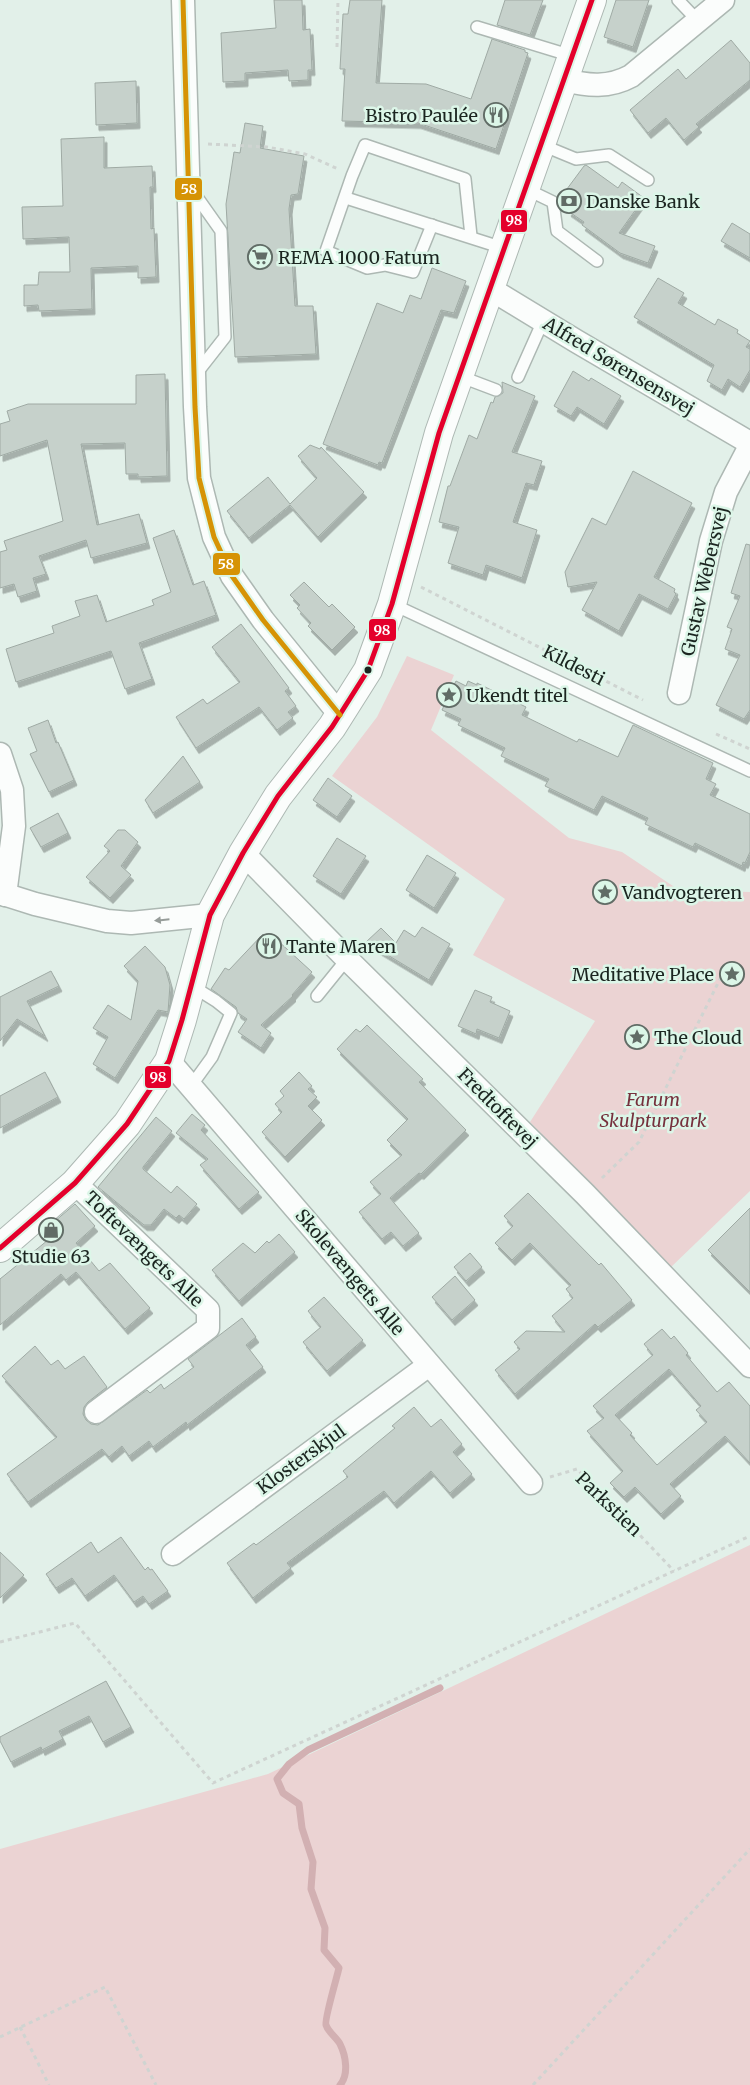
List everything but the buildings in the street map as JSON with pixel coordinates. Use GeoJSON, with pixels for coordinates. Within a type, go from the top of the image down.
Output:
{"type":"FeatureCollection","features":[{"type":"Feature","properties":{"kind":"street"},"geometry":{"type":"LineString","coordinates":[[183,0],[194,377],[199,478],[214,537],[232,576],[263,620],[340,715]]}},
{"type":"Feature","properties":{"kind":"street"},"geometry":{"type":"LineString","coordinates":[[0,1248],[75,1183],[127,1124],[169,1061],[210,915],[278,796],[319,746],[368,670],[392,604],[439,433],[592,0]]}},
{"type":"Feature","properties":{"kind":"street"},"geometry":{"type":"LineString","coordinates":[[568,68],[598,85],[620,82],[631,76],[723,0]]}},
{"type":"Feature","properties":{"kind":"street","name":"Alfred Sørensensvej"},"geometry":{"type":"LineString","coordinates":[[490,288],[542,321],[750,444]]}},
{"type":"Feature","properties":{"kind":"street","name":"Gustav Webersvej"},"geometry":{"type":"LineString","coordinates":[[679,693],[711,541],[726,492],[750,444]]}},
{"type":"Feature","properties":{"kind":"street"},"geometry":{"type":"LineString","coordinates":[[0,754],[12,790],[14,826],[3,894],[35,904],[106,921],[131,923],[210,915]]}},
{"type":"Feature","properties":{"kind":"street","name":"Fredtoftevej"},"geometry":{"type":"LineString","coordinates":[[244,853],[347,959],[585,1194],[750,1366]]}},
{"type":"Feature","properties":{"kind":"street","name":"Skolevængets Alle"},"geometry":{"type":"LineString","coordinates":[[169,1061],[531,1483]]}},
{"type":"Feature","properties":{"kind":"street","name":"Toftevængets Alle"},"geometry":{"type":"LineString","coordinates":[[75,1183],[208,1310],[208,1328],[96,1412]]}},
{"type":"Feature","properties":{"kind":"street","name":"Klosterskjul"},"geometry":{"type":"LineString","coordinates":[[173,1554],[429,1365]]}},
{"type":"Feature","properties":{"kind":"lane"},"geometry":{"type":"LineString","coordinates":[[678,0],[698,21]]}},
{"type":"Feature","properties":{"kind":"lane"},"geometry":{"type":"LineString","coordinates":[[477,27],[568,68]]}},
{"type":"Feature","properties":{"kind":"lane"},"geometry":{"type":"LineString","coordinates":[[432,225],[413,272],[385,265],[366,268],[326,251],[365,145],[465,179],[470,236]]}},
{"type":"Feature","properties":{"kind":"lane"},"geometry":{"type":"LineString","coordinates":[[542,145],[576,159],[609,155],[648,180]]}},
{"type":"Feature","properties":{"kind":"lane"},"geometry":{"type":"LineString","coordinates":[[189,186],[221,232],[225,337],[194,377]]}},
{"type":"Feature","properties":{"kind":"lane"},"geometry":{"type":"LineString","coordinates":[[526,188],[553,202],[557,231],[597,261]]}},
{"type":"Feature","properties":{"kind":"lane"},"geometry":{"type":"LineString","coordinates":[[346,198],[503,248]]}},
{"type":"Feature","properties":{"kind":"lane"},"geometry":{"type":"LineString","coordinates":[[518,377],[542,321]]}},
{"type":"Feature","properties":{"kind":"lane"},"geometry":{"type":"LineString","coordinates":[[459,376],[496,390]]}},
{"type":"Feature","properties":{"kind":"lane"},"geometry":{"type":"LineString","coordinates":[[392,604],[750,771]]}},
{"type":"Feature","properties":{"kind":"lane"},"geometry":{"type":"LineString","coordinates":[[318,996],[347,959]]}},
{"type":"Feature","properties":{"kind":"lane"},"geometry":{"type":"LineString","coordinates":[[190,985],[216,1001],[230,1013],[212,1057],[191,1086]]}},
{"type":"Feature","properties":{"kind":"path"},"geometry":{"type":"LineString","coordinates":[[337,47],[338,0]]}},
{"type":"Feature","properties":{"kind":"path"},"geometry":{"type":"LineString","coordinates":[[188,142],[267,148],[306,154],[352,176]]}},
{"type":"Feature","properties":{"kind":"path","name":"Kildesti"},"geometry":{"type":"LineString","coordinates":[[399,576],[648,703]]}},
{"type":"Feature","properties":{"kind":"path"},"geometry":{"type":"LineString","coordinates":[[708,731],[750,749]]}},
{"type":"Feature","properties":{"kind":"path"},"geometry":{"type":"LineString","coordinates":[[585,1194],[639,1142],[721,976]]}},
{"type":"Feature","properties":{"kind":"path","name":"Parkstien"},"geometry":{"type":"LineString","coordinates":[[531,1483],[577,1469],[674,1571]]}},
{"type":"Feature","properties":{"kind":"path"},"geometry":{"type":"LineString","coordinates":[[0,1642],[74,1623],[213,1783],[750,1536]]}},
{"type":"Feature","properties":{"kind":"path"},"geometry":{"type":"LineString","coordinates":[[532,2085],[750,1849]]}},
{"type":"Feature","properties":{"kind":"path"},"geometry":{"type":"LineString","coordinates":[[0,2038],[105,1987],[156,2085]]}},
{"type":"Feature","properties":{"kind":"path"},"geometry":{"type":"LineString","coordinates":[[20,2028],[49,2085]]}},
{"type":"Feature","properties":{"kind":"green space","name":"Farum Skulpturpark"},"geometry":{"type":"Polygon","coordinates":[[[407,656],[454,675],[431,730],[569,838],[622,852],[679,890],[750,892],[750,1191],[670,1268],[530,1122],[595,1021],[473,955],[505,899],[332,776],[377,717],[407,656]]]}},
{"type":"Feature","properties":{"kind":"green space"},"geometry":{"type":"Polygon","coordinates":[[[750,1545],[750,2085],[0,2085],[0,1849],[268,1774],[750,1545]]]}},
{"type":"Feature","properties":{"kind":"waterway"},"geometry":{"type":"LineString","coordinates":[[340,2085],[346,2071],[344,2054],[339,2042],[326,2025],[339,1968],[324,1950],[325,1928],[311,1889],[313,1862],[302,1828],[299,1804],[283,1793],[277,1779],[289,1764],[308,1750],[440,1688]]}},
{"type":"Feature","properties":{"kind":"transit line","name":"58"},"geometry":{"type":"LineString","coordinates":[[183,0],[195,407],[199,478],[214,537],[232,576],[263,620],[340,715]]}},
{"type":"Feature","properties":{"kind":"transit line","name":"98"},"geometry":{"type":"LineString","coordinates":[[0,1248],[75,1183],[127,1124],[169,1061],[210,915],[243,853],[278,796],[332,727],[368,670],[392,604],[439,433],[592,0]]}},
{"type":"Feature","properties":{"kind":"place","name":"Bistro Paulée"},"geometry":{"type":"Point","coordinates":[496,115]}},
{"type":"Feature","properties":{"kind":"place","name":"Danske Bank"},"geometry":{"type":"Point","coordinates":[569,201]}},
{"type":"Feature","properties":{"kind":"place","name":"REMA 1000 Fatum"},"geometry":{"type":"Point","coordinates":[260,257]}},
{"type":"Feature","properties":{"kind":"place","name":"Ukendt titel"},"geometry":{"type":"Point","coordinates":[449,695]}},
{"type":"Feature","properties":{"kind":"place","name":"Vandvogteren"},"geometry":{"type":"Point","coordinates":[605,892]}},
{"type":"Feature","properties":{"kind":"place","name":"Tante Maren"},"geometry":{"type":"Point","coordinates":[269,946]}},
{"type":"Feature","properties":{"kind":"place","name":"Meditative Place"},"geometry":{"type":"Point","coordinates":[732,974]}},
{"type":"Feature","properties":{"kind":"place","name":"The Cloud"},"geometry":{"type":"Point","coordinates":[637,1037]}},
{"type":"Feature","properties":{"kind":"place","name":"Studie 63"},"geometry":{"type":"Point","coordinates":[51,1230]}}]}
